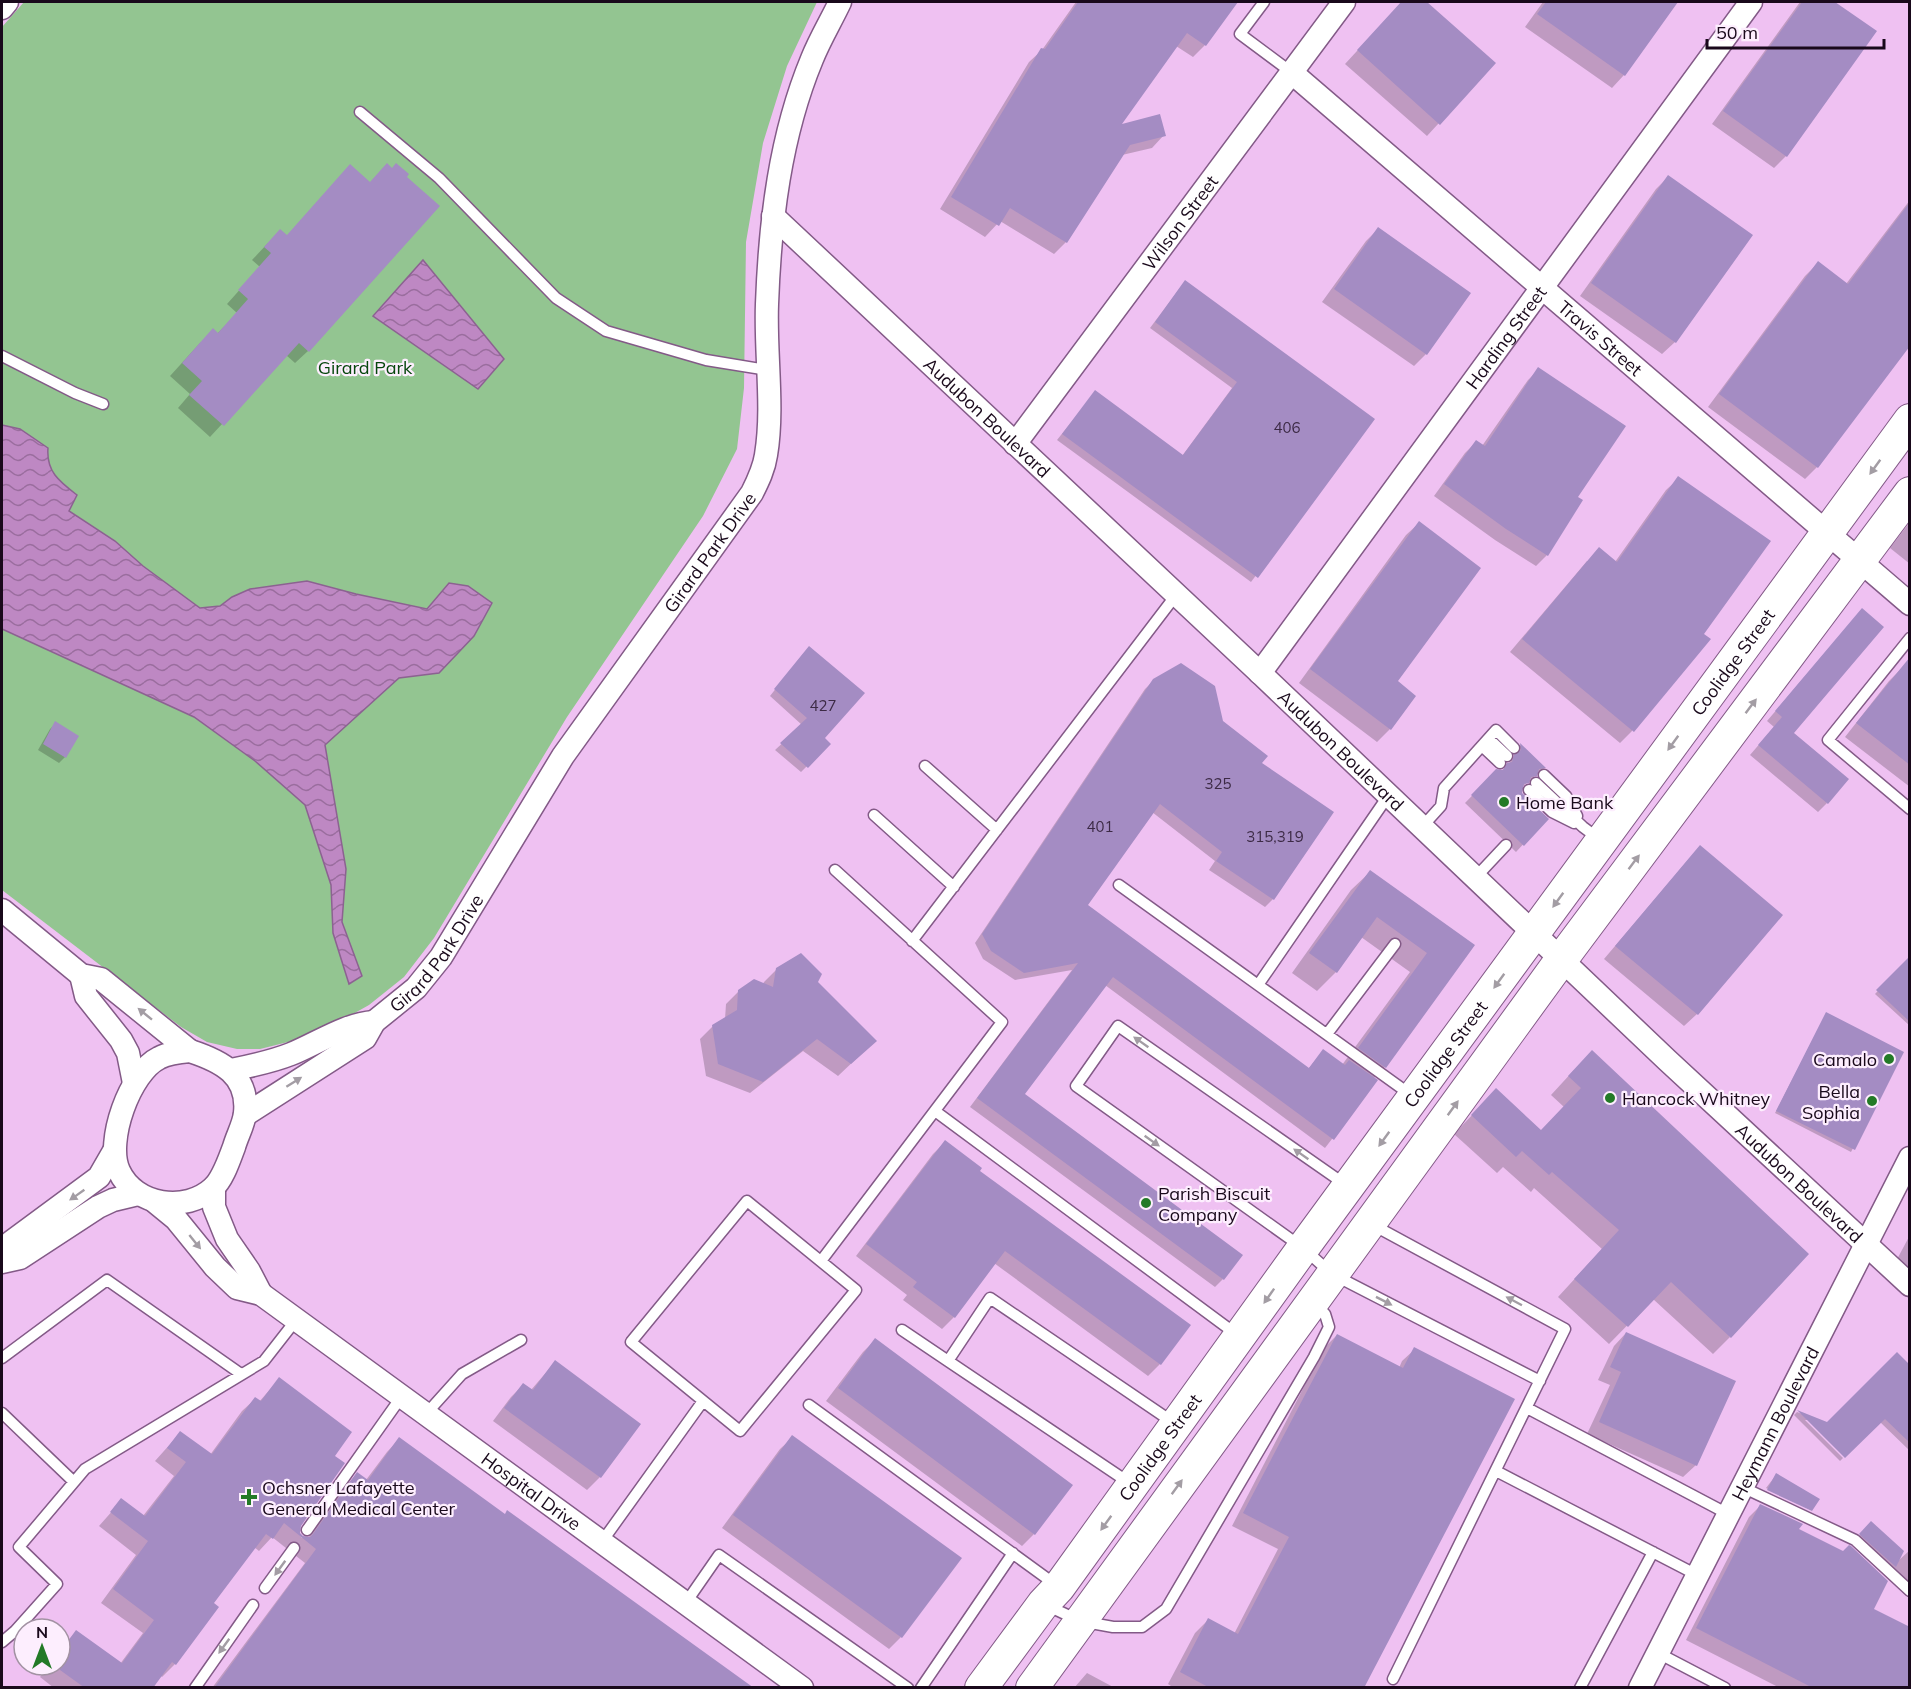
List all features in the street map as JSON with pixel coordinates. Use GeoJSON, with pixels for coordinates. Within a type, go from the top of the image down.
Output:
{"type":"FeatureCollection","features":[{"type":"Feature","properties":{"kind":"street"},"geometry":{"type":"LineString","coordinates":[[2,8],[7,2]]}},
{"type":"Feature","properties":{"kind":"street","name":"Girard Park Drive"},"geometry":{"type":"LineString","coordinates":[[245,1115],[282,1089],[365,1038],[374,1022],[416,988],[441,957],[563,756],[752,493],[766,454],[769,419],[766,315],[773,216],[789,126],[812,59],[840,2]]}},
{"type":"Feature","properties":{"kind":"street","name":"Wilson Street"},"geometry":{"type":"LineString","coordinates":[[1015,444],[1344,2]]}},
{"type":"Feature","properties":{"kind":"street","name":"Harding Street"},"geometry":{"type":"LineString","coordinates":[[1260,673],[1751,2]]}},
{"type":"Feature","properties":{"kind":"street","name":"Travis Street"},"geometry":{"type":"LineString","coordinates":[[1292,72],[1910,604]]}},
{"type":"Feature","properties":{"kind":"street","name":"Audubon Boulevard"},"geometry":{"type":"LineString","coordinates":[[773,216],[1260,673],[1533,934],[1910,1285]]}},
{"type":"Feature","properties":{"kind":"street","name":"Coolidge Street"},"geometry":{"type":"LineString","coordinates":[[981,1688],[1176,1425],[1533,934],[1592,834],[1827,533],[1910,420]]}},
{"type":"Feature","properties":{"kind":"street","name":"Coolidge Street"},"geometry":{"type":"LineString","coordinates":[[1032,1688],[1561,960],[1910,493]]}},
{"type":"Feature","properties":{"kind":"street"},"geometry":{"type":"LineString","coordinates":[[2,910],[81,975],[101,979],[190,1051],[219,1061],[231,1070],[245,1098],[245,1115],[231,1155],[214,1187],[190,1201],[174,1203],[146,1197],[112,1200],[20,1258],[2,1260]]}},
{"type":"Feature","properties":{"kind":"street"},"geometry":{"type":"LineString","coordinates":[[81,975],[86,996],[121,1040],[128,1053],[134,1083]]}},
{"type":"Feature","properties":{"kind":"street","name":"Girard Park Drive"},"geometry":{"type":"LineString","coordinates":[[231,1070],[288,1056],[357,1023],[374,1022]]}},
{"type":"Feature","properties":{"kind":"street"},"geometry":{"type":"LineString","coordinates":[[146,1197],[126,1184],[118,1170],[114,1151],[116,1133],[134,1083],[145,1068],[158,1058],[190,1051]]}},
{"type":"Feature","properties":{"kind":"street"},"geometry":{"type":"LineString","coordinates":[[2,1260],[11,1242],[99,1177],[114,1151]]}},
{"type":"Feature","properties":{"kind":"street","name":"Heymann Boulevard"},"geometry":{"type":"LineString","coordinates":[[1640,1688],[1910,1158]]}},
{"type":"Feature","properties":{"kind":"street","name":"Hospital Drive"},"geometry":{"type":"LineString","coordinates":[[214,1187],[214,1207],[227,1239],[249,1271],[261,1294]]}},
{"type":"Feature","properties":{"kind":"street","name":"Hospital Drive"},"geometry":{"type":"LineString","coordinates":[[146,1197],[176,1219],[215,1267],[237,1288],[261,1294],[802,1688]]}},
{"type":"Feature","properties":{"kind":"lane"},"geometry":{"type":"LineString","coordinates":[[1264,2],[1240,34],[1292,72]]}},
{"type":"Feature","properties":{"kind":"lane"},"geometry":{"type":"LineString","coordinates":[[360,112],[439,178],[556,298],[606,331],[706,360],[767,370]]}},
{"type":"Feature","properties":{"kind":"lane"},"geometry":{"type":"LineString","coordinates":[[2,356],[75,393],[103,404]]}},
{"type":"Feature","properties":{"kind":"lane"},"geometry":{"type":"LineString","coordinates":[[912,941],[1176,595]]}},
{"type":"Feature","properties":{"kind":"lane"},"geometry":{"type":"LineString","coordinates":[[1910,638],[1828,740],[1910,809]]}},
{"type":"Feature","properties":{"kind":"lane"},"geometry":{"type":"LineString","coordinates":[[1422,827],[1441,806],[1444,788],[1485,742],[1496,730],[1507,755],[1485,742]]}},
{"type":"Feature","properties":{"kind":"lane"},"geometry":{"type":"LineString","coordinates":[[925,766],[997,830]]}},
{"type":"Feature","properties":{"kind":"lane"},"geometry":{"type":"LineString","coordinates":[[1536,783],[1566,796],[1592,834],[1552,812],[1536,783]]}},
{"type":"Feature","properties":{"kind":"lane"},"geometry":{"type":"LineString","coordinates":[[1258,985],[1388,796]]}},
{"type":"Feature","properties":{"kind":"lane"},"geometry":{"type":"LineString","coordinates":[[874,815],[954,887]]}},
{"type":"Feature","properties":{"kind":"lane"},"geometry":{"type":"LineString","coordinates":[[1475,879],[1506,845]]}},
{"type":"Feature","properties":{"kind":"lane"},"geometry":{"type":"LineString","coordinates":[[821,1261],[1002,1022],[835,870]]}},
{"type":"Feature","properties":{"kind":"lane"},"geometry":{"type":"LineString","coordinates":[[1119,885],[1414,1097]]}},
{"type":"Feature","properties":{"kind":"lane"},"geometry":{"type":"LineString","coordinates":[[1327,1034],[1395,944]]}},
{"type":"Feature","properties":{"kind":"lane"},"geometry":{"type":"LineString","coordinates":[[1348,1187],[1118,1026],[1076,1086],[1303,1248],[1332,1274],[1540,1381]]}},
{"type":"Feature","properties":{"kind":"lane"},"geometry":{"type":"LineString","coordinates":[[935,1111],[1240,1337]]}},
{"type":"Feature","properties":{"kind":"lane"},"geometry":{"type":"LineString","coordinates":[[747,1201],[856,1290],[740,1431],[703,1401],[631,1342],[747,1201]]}},
{"type":"Feature","properties":{"kind":"lane"},"geometry":{"type":"LineString","coordinates":[[1369,1223],[1565,1329],[1393,1679]]}},
{"type":"Feature","properties":{"kind":"lane"},"geometry":{"type":"LineString","coordinates":[[2,1358],[107,1280],[241,1374]]}},
{"type":"Feature","properties":{"kind":"lane"},"geometry":{"type":"LineString","coordinates":[[948,1361],[990,1298],[1176,1425]]}},
{"type":"Feature","properties":{"kind":"lane"},"geometry":{"type":"LineString","coordinates":[[809,1405],[1012,1553],[1051,1595],[1080,1621],[1113,1627],[1142,1627],[1166,1609],[1314,1357],[1329,1327],[1325,1314],[1312,1301]]}},
{"type":"Feature","properties":{"kind":"lane"},"geometry":{"type":"LineString","coordinates":[[2,1642],[15,1631],[57,1584],[19,1547],[85,1469],[264,1361],[296,1320]]}},
{"type":"Feature","properties":{"kind":"lane"},"geometry":{"type":"LineString","coordinates":[[902,1330],[1132,1485]]}},
{"type":"Feature","properties":{"kind":"lane"},"geometry":{"type":"LineString","coordinates":[[426,1414],[462,1374],[521,1340]]}},
{"type":"Feature","properties":{"kind":"lane"},"geometry":{"type":"LineString","coordinates":[[307,1530],[402,1396]]}},
{"type":"Feature","properties":{"kind":"lane"},"geometry":{"type":"LineString","coordinates":[[601,1542],[703,1401]]}},
{"type":"Feature","properties":{"kind":"lane"},"geometry":{"type":"LineString","coordinates":[[1527,1408],[1728,1514]]}},
{"type":"Feature","properties":{"kind":"lane"},"geometry":{"type":"LineString","coordinates":[[2,1413],[74,1482]]}},
{"type":"Feature","properties":{"kind":"lane"},"geometry":{"type":"LineString","coordinates":[[1496,1471],[1697,1575]]}},
{"type":"Feature","properties":{"kind":"lane"},"geometry":{"type":"LineString","coordinates":[[1742,1487],[1856,1540],[1910,1591]]}},
{"type":"Feature","properties":{"kind":"lane"},"geometry":{"type":"LineString","coordinates":[[265,1588],[294,1548]]}},
{"type":"Feature","properties":{"kind":"lane"},"geometry":{"type":"LineString","coordinates":[[1580,1688],[1653,1552]]}},
{"type":"Feature","properties":{"kind":"lane"},"geometry":{"type":"LineString","coordinates":[[921,1688],[1012,1553]]}},
{"type":"Feature","properties":{"kind":"lane"},"geometry":{"type":"LineString","coordinates":[[685,1604],[719,1555],[908,1688]]}},
{"type":"Feature","properties":{"kind":"lane"},"geometry":{"type":"LineString","coordinates":[[195,1688],[253,1605]]}},
{"type":"Feature","properties":{"kind":"lane"},"geometry":{"type":"LineString","coordinates":[[1658,1653],[1710,1684],[1725,1688]]}},
{"type":"Feature","properties":{"kind":"green space","name":"Girard Park"},"geometry":{"type":"Polygon","coordinates":[[[24,2],[817,2],[787,66],[763,143],[746,242],[744,388],[737,449],[703,516],[567,717],[434,938],[404,977],[369,1005],[335,1024],[296,1040],[260,1049],[237,1049],[207,1042],[181,1027],[2,890],[2,27],[24,2]]]}},
{"type":"Feature","properties":{"kind":"water"},"geometry":{"type":"Polygon","coordinates":[[[423,260],[504,359],[478,389],[373,316],[423,260]]]}},
{"type":"Feature","properties":{"kind":"water"},"geometry":{"type":"Polygon","coordinates":[[[2,425],[20,429],[48,448],[49,464],[55,476],[77,495],[69,511],[115,541],[143,566],[200,608],[220,606],[232,597],[250,589],[307,581],[427,609],[449,583],[468,586],[492,603],[474,636],[439,673],[399,678],[325,745],[346,869],[342,922],[362,976],[349,984],[333,933],[331,885],[305,805],[255,761],[194,717],[2,629],[2,425]]]}},
{"type":"Feature","properties":{"kind":"building"},"geometry":{"type":"Polygon","coordinates":[[[1078,2],[1238,2],[1206,46],[1187,33],[1122,124],[1160,114],[1166,136],[1130,145],[1067,243],[1010,208],[999,226],[951,197],[1041,48],[1045,49],[1078,2]]]}},
{"type":"Feature","properties":{"kind":"building"},"geometry":{"type":"Polygon","coordinates":[[[1401,2],[1427,2],[1496,63],[1440,125],[1357,50],[1401,2]]]}},
{"type":"Feature","properties":{"kind":"building"},"geometry":{"type":"Polygon","coordinates":[[[1546,2],[1678,2],[1625,76],[1537,14],[1546,2]]]}},
{"type":"Feature","properties":{"kind":"building"},"geometry":{"type":"Polygon","coordinates":[[[1802,2],[1835,2],[1877,31],[1787,157],[1723,111],[1802,2]]]}},
{"type":"Feature","properties":{"kind":"building"},"geometry":{"type":"Polygon","coordinates":[[[387,163],[392,168],[396,163],[409,174],[407,177],[440,206],[309,352],[299,343],[224,426],[189,395],[202,381],[182,363],[213,328],[218,333],[248,299],[238,290],[271,253],[264,247],[280,229],[287,235],[350,164],[370,182],[387,163]]]}},
{"type":"Feature","properties":{"kind":"building"},"geometry":{"type":"Polygon","coordinates":[[[1668,175],[1753,235],[1676,343],[1591,283],[1668,175]]]}},
{"type":"Feature","properties":{"kind":"building"},"geometry":{"type":"Polygon","coordinates":[[[1910,202],[1910,346],[1818,468],[1719,394],[1818,261],[1848,284],[1910,202]]]}},
{"type":"Feature","properties":{"kind":"building"},"geometry":{"type":"Polygon","coordinates":[[[1378,227],[1471,293],[1427,355],[1334,289],[1378,227]]]}},
{"type":"Feature","properties":{"kind":"building"},"geometry":{"type":"Polygon","coordinates":[[[1185,280],[1375,419],[1258,578],[1062,434],[1095,390],[1183,455],[1237,382],[1155,322],[1185,280]]]}},
{"type":"Feature","properties":{"kind":"building"},"geometry":{"type":"Polygon","coordinates":[[[1538,367],[1626,426],[1578,497],[1583,500],[1548,556],[1444,484],[1476,440],[1485,446],[1538,367]]]}},
{"type":"Feature","properties":{"kind":"building"},"geometry":{"type":"Polygon","coordinates":[[[1678,476],[1771,541],[1704,634],[1711,639],[1634,732],[1522,639],[1599,547],[1617,562],[1678,476]]]}},
{"type":"Feature","properties":{"kind":"building"},"geometry":{"type":"Polygon","coordinates":[[[1419,521],[1481,568],[1398,681],[1416,696],[1391,730],[1310,669],[1419,521]]]}},
{"type":"Feature","properties":{"kind":"building"},"geometry":{"type":"Polygon","coordinates":[[[1862,608],[1884,627],[1794,733],[1849,779],[1828,804],[1758,745],[1782,717],[1775,711],[1862,608]]]}},
{"type":"Feature","properties":{"kind":"building"},"geometry":{"type":"Polygon","coordinates":[[[809,646],[865,693],[825,738],[831,744],[808,768],[780,743],[807,718],[774,689],[809,646]]]}},
{"type":"Feature","properties":{"kind":"building"},"geometry":{"type":"Polygon","coordinates":[[[1910,657],[1910,765],[1856,723],[1910,657]]]}},
{"type":"Feature","properties":{"kind":"building"},"geometry":{"type":"Polygon","coordinates":[[[1181,663],[1215,686],[1223,721],[1268,756],[1262,763],[1334,812],[1274,900],[1216,861],[1222,852],[1160,804],[1088,905],[1309,1068],[1323,1049],[1345,1065],[1349,1060],[1378,1080],[1334,1140],[1113,977],[1025,1094],[1243,1255],[1224,1280],[977,1098],[1078,963],[1024,973],[991,951],[982,934],[1153,679],[1181,663]]]}},
{"type":"Feature","properties":{"kind":"building"},"geometry":{"type":"Polygon","coordinates":[[[55,721],[79,736],[66,758],[43,744],[55,721]]]}},
{"type":"Feature","properties":{"kind":"building","name":"Home Bank"},"geometry":{"type":"Polygon","coordinates":[[[1520,743],[1546,768],[1539,769],[1537,776],[1531,777],[1529,783],[1524,784],[1522,793],[1549,819],[1524,846],[1471,795],[1496,769],[1503,770],[1507,763],[1512,762],[1514,755],[1521,750],[1520,743]]]}},
{"type":"Feature","properties":{"kind":"building"},"geometry":{"type":"Polygon","coordinates":[[[1700,845],[1783,915],[1698,1015],[1615,946],[1700,845]]]}},
{"type":"Feature","properties":{"kind":"building"},"geometry":{"type":"Polygon","coordinates":[[[1370,870],[1475,945],[1386,1068],[1358,1048],[1427,953],[1377,917],[1337,973],[1309,953],[1370,870]]]}},
{"type":"Feature","properties":{"kind":"building"},"geometry":{"type":"Polygon","coordinates":[[[801,953],[822,974],[818,982],[877,1041],[851,1064],[817,1039],[763,1082],[718,1064],[712,1025],[737,1010],[738,990],[754,979],[773,987],[776,968],[801,953]]]}},
{"type":"Feature","properties":{"kind":"building"},"geometry":{"type":"Polygon","coordinates":[[[1910,956],[1910,1022],[1876,990],[1910,956]]]}},
{"type":"Feature","properties":{"kind":"building"},"geometry":{"type":"Polygon","coordinates":[[[1826,1012],[1904,1052],[1855,1150],[1776,1111],[1826,1012]]]}},
{"type":"Feature","properties":{"kind":"building"},"geometry":{"type":"Polygon","coordinates":[[[1592,1050],[1809,1254],[1731,1338],[1671,1282],[1628,1327],[1574,1279],[1619,1230],[1552,1172],[1549,1175],[1522,1151],[1516,1157],[1471,1115],[1496,1088],[1541,1130],[1581,1088],[1568,1076],[1592,1050]]]}},
{"type":"Feature","properties":{"kind":"building"},"geometry":{"type":"Polygon","coordinates":[[[945,1140],[982,1168],[980,1171],[1191,1325],[1161,1365],[1005,1251],[955,1318],[913,1287],[917,1282],[866,1244],[945,1140]]]}},
{"type":"Feature","properties":{"kind":"building"},"geometry":{"type":"Polygon","coordinates":[[[1626,1332],[1736,1381],[1697,1466],[1599,1422],[1621,1372],[1610,1367],[1626,1332]]]}},
{"type":"Feature","properties":{"kind":"building"},"geometry":{"type":"Polygon","coordinates":[[[1337,1334],[1403,1368],[1414,1347],[1515,1399],[1364,1688],[1210,1688],[1180,1672],[1208,1618],[1238,1634],[1289,1537],[1243,1513],[1337,1334]]]}},
{"type":"Feature","properties":{"kind":"building"},"geometry":{"type":"Polygon","coordinates":[[[875,1338],[1073,1485],[1035,1535],[838,1388],[875,1338]]]}},
{"type":"Feature","properties":{"kind":"building"},"geometry":{"type":"Polygon","coordinates":[[[1897,1352],[1910,1365],[1910,1443],[1885,1419],[1845,1458],[1797,1410],[1827,1422],[1897,1352]]]}},
{"type":"Feature","properties":{"kind":"building"},"geometry":{"type":"Polygon","coordinates":[[[555,1360],[641,1424],[601,1478],[504,1408],[523,1383],[533,1390],[555,1360]]]}},
{"type":"Feature","properties":{"kind":"building"},"geometry":{"type":"Polygon","coordinates":[[[279,1377],[352,1432],[335,1456],[345,1463],[301,1526],[300,1533],[303,1536],[310,1537],[313,1534],[357,1472],[368,1480],[399,1437],[505,1514],[507,1510],[754,1688],[214,1688],[316,1549],[284,1523],[273,1539],[266,1534],[214,1603],[219,1607],[176,1665],[172,1662],[153,1688],[85,1688],[70,1677],[72,1677],[72,1636],[76,1630],[122,1663],[154,1620],[113,1589],[148,1541],[110,1512],[121,1498],[145,1516],[186,1462],[167,1448],[180,1431],[212,1454],[255,1397],[261,1401],[279,1377]]]}},
{"type":"Feature","properties":{"kind":"building"},"geometry":{"type":"Polygon","coordinates":[[[792,1435],[962,1558],[902,1638],[733,1515],[792,1435]]]}},
{"type":"Feature","properties":{"kind":"building"},"geometry":{"type":"Polygon","coordinates":[[[1776,1473],[1820,1499],[1812,1511],[1767,1490],[1776,1473]]]}},
{"type":"Feature","properties":{"kind":"building"},"geometry":{"type":"Polygon","coordinates":[[[1760,1504],[1803,1524],[1799,1529],[1843,1551],[1849,1545],[1851,1546],[1888,1581],[1874,1609],[1910,1627],[1910,1688],[1813,1688],[1696,1628],[1760,1504]]]}},
{"type":"Feature","properties":{"kind":"building"},"geometry":{"type":"Polygon","coordinates":[[[1871,1521],[1904,1551],[1896,1567],[1859,1534],[1871,1521]]]}},
{"type":"Feature","properties":{"kind":"place","name":"Home Bank"},"geometry":{"type":"Point","coordinates":[1504,802]}},
{"type":"Feature","properties":{"kind":"place","name":"Camalo"},"geometry":{"type":"Point","coordinates":[1889,1059]}},
{"type":"Feature","properties":{"kind":"place","name":"Hancock Whitney"},"geometry":{"type":"Point","coordinates":[1610,1098]}},
{"type":"Feature","properties":{"kind":"place","name":"Bella Sophia"},"geometry":{"type":"Point","coordinates":[1872,1101]}},
{"type":"Feature","properties":{"kind":"place","name":"Parish Biscuit Company"},"geometry":{"type":"Point","coordinates":[1146,1203]}},
{"type":"Feature","properties":{"kind":"place","name":"Ochsner Lafayette General Medical Center"},"geometry":{"type":"Point","coordinates":[249,1497]}}]}
